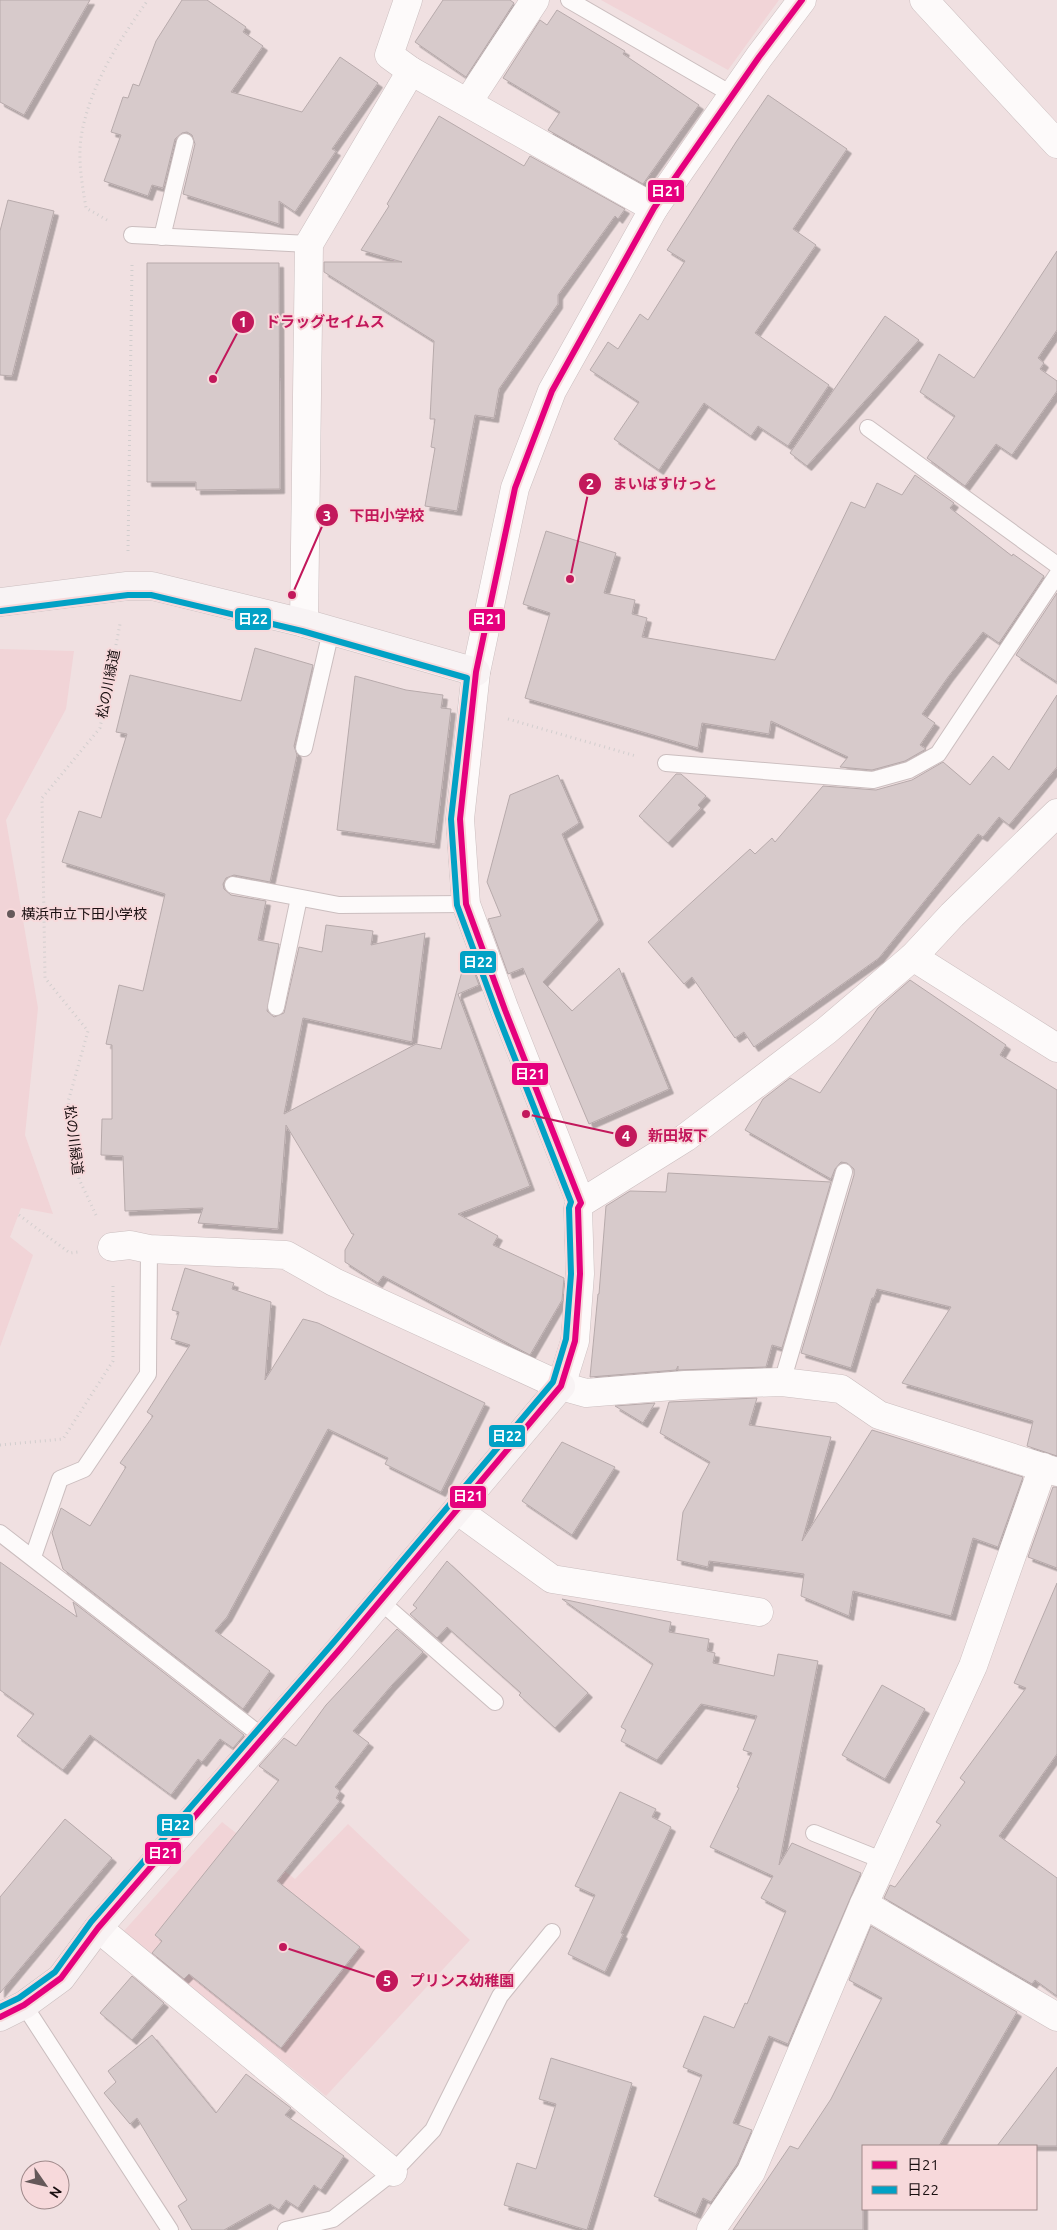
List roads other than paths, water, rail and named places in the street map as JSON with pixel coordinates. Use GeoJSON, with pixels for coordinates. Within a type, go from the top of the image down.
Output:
{"type":"FeatureCollection","features":[{"type":"Feature","properties":{"kind":"street"},"geometry":{"type":"LineString","coordinates":[[408,0],[389,55],[411,71],[654,208]]}},
{"type":"Feature","properties":{"kind":"street"},"geometry":{"type":"LineString","coordinates":[[468,102],[535,0]]}},
{"type":"Feature","properties":{"kind":"street"},"geometry":{"type":"LineString","coordinates":[[581,1203],[505,1010],[466,904],[460,819],[476,672],[515,488],[552,391],[654,208],[759,56],[802,0]]}},
{"type":"Feature","properties":{"kind":"street"},"geometry":{"type":"LineString","coordinates":[[924,0],[1057,144]]}},
{"type":"Feature","properties":{"kind":"street"},"geometry":{"type":"LineString","coordinates":[[304,623],[309,244],[411,71]]}},
{"type":"Feature","properties":{"kind":"street"},"geometry":{"type":"LineString","coordinates":[[0,602],[127,586],[152,586],[304,623],[476,672]]}},
{"type":"Feature","properties":{"kind":"street"},"geometry":{"type":"LineString","coordinates":[[12,2011],[61,1978],[98,1928],[380,1602],[561,1386],[575,1341],[580,1274],[578,1208],[581,1203],[685,1138],[826,1031],[913,957],[952,915],[1057,813]]}},
{"type":"Feature","properties":{"kind":"street"},"geometry":{"type":"LineString","coordinates":[[913,957],[1057,1048]]}},
{"type":"Feature","properties":{"kind":"street"},"geometry":{"type":"LineString","coordinates":[[112,1248],[130,1245],[149,1249],[286,1255],[334,1282],[561,1386],[586,1393],[684,1385],[782,1382],[841,1389],[879,1415],[1050,1470],[973,1666],[864,1904],[751,2172],[712,2230]]}},
{"type":"Feature","properties":{"kind":"street"},"geometry":{"type":"LineString","coordinates":[[457,1510],[552,1579],[759,1612]]}},
{"type":"Feature","properties":{"kind":"street"},"geometry":{"type":"LineString","coordinates":[[864,1904],[1057,2017]]}},
{"type":"Feature","properties":{"kind":"street"},"geometry":{"type":"LineString","coordinates":[[98,1928],[393,2172]]}},
{"type":"Feature","properties":{"kind":"lane"},"geometry":{"type":"LineString","coordinates":[[569,0],[733,95]]}},
{"type":"Feature","properties":{"kind":"lane"},"geometry":{"type":"LineString","coordinates":[[162,237],[185,142]]}},
{"type":"Feature","properties":{"kind":"lane"},"geometry":{"type":"LineString","coordinates":[[132,235],[309,244]]}},
{"type":"Feature","properties":{"kind":"lane"},"geometry":{"type":"LineString","coordinates":[[868,428],[1057,565]]}},
{"type":"Feature","properties":{"kind":"lane"},"geometry":{"type":"LineString","coordinates":[[666,763],[873,780],[909,770],[938,754],[1057,575]]}},
{"type":"Feature","properties":{"kind":"lane"},"geometry":{"type":"LineString","coordinates":[[304,748],[331,631]]}},
{"type":"Feature","properties":{"kind":"lane"},"geometry":{"type":"LineString","coordinates":[[234,885],[339,905],[466,904]]}},
{"type":"Feature","properties":{"kind":"lane"},"geometry":{"type":"LineString","coordinates":[[276,1007],[299,898]]}},
{"type":"Feature","properties":{"kind":"lane"},"geometry":{"type":"LineString","coordinates":[[782,1382],[844,1172]]}},
{"type":"Feature","properties":{"kind":"lane"},"geometry":{"type":"LineString","coordinates":[[33,1557],[60,1479],[84,1469],[148,1374],[149,1249]]}},
{"type":"Feature","properties":{"kind":"lane"},"geometry":{"type":"LineString","coordinates":[[0,1533],[263,1737]]}},
{"type":"Feature","properties":{"kind":"lane"},"geometry":{"type":"LineString","coordinates":[[380,1602],[495,1702]]}},
{"type":"Feature","properties":{"kind":"lane"},"geometry":{"type":"LineString","coordinates":[[814,1833],[884,1861]]}},
{"type":"Feature","properties":{"kind":"lane"},"geometry":{"type":"LineString","coordinates":[[286,2230],[333,2219],[393,2172],[433,2130],[500,1996],[552,1932]]}},
{"type":"Feature","properties":{"kind":"lane"},"geometry":{"type":"LineString","coordinates":[[12,2011],[170,2230]]}},
{"type":"Feature","properties":{"kind":"place","name":"ドラッグセイムス"},"geometry":{"type":"Point","coordinates":[213,379]}},
{"type":"Feature","properties":{"kind":"place","name":"まいばすけっと"},"geometry":{"type":"Point","coordinates":[570,579]}},
{"type":"Feature","properties":{"kind":"place","name":"下田小学校"},"geometry":{"type":"Point","coordinates":[292,595]}},
{"type":"Feature","properties":{"kind":"place","name":"横浜市立下田小学校"},"geometry":{"type":"Point","coordinates":[11,914]}},
{"type":"Feature","properties":{"kind":"place","name":"新田坂下"},"geometry":{"type":"Point","coordinates":[526,1114]}},
{"type":"Feature","properties":{"kind":"place","name":"プリンス幼稚園"},"geometry":{"type":"Point","coordinates":[283,1947]}}]}
